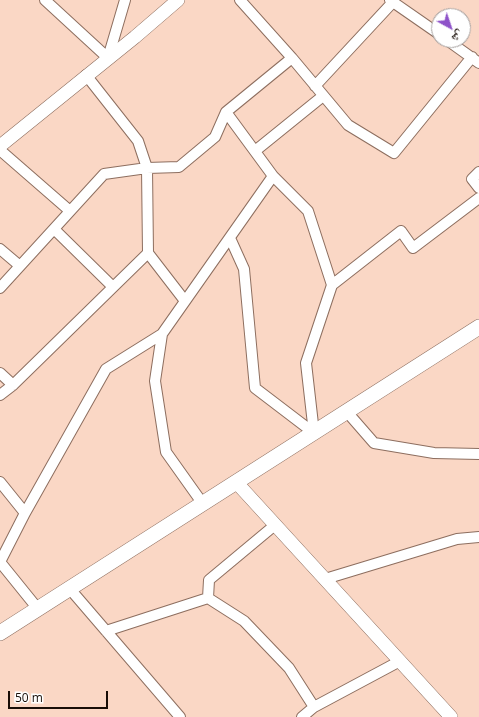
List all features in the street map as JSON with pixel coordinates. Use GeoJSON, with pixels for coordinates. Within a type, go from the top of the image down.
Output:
{"type":"FeatureCollection","features":[{"type":"Feature","properties":{"kind":"main road"},"geometry":{"type":"LineString","coordinates":[[0,633],[479,327]]}},
{"type":"Feature","properties":{"kind":"street"},"geometry":{"type":"LineString","coordinates":[[45,0],[108,58]]}},
{"type":"Feature","properties":{"kind":"street"},"geometry":{"type":"LineString","coordinates":[[108,58],[125,0]]}},
{"type":"Feature","properties":{"kind":"street"},"geometry":{"type":"LineString","coordinates":[[0,146],[86,75],[135,37],[178,0]]}},
{"type":"Feature","properties":{"kind":"street"},"geometry":{"type":"LineString","coordinates":[[240,0],[292,58],[348,125],[394,153],[475,60],[458,48]]}},
{"type":"Feature","properties":{"kind":"street"},"geometry":{"type":"LineString","coordinates":[[315,86],[391,1],[431,28]]}},
{"type":"Feature","properties":{"kind":"street"},"geometry":{"type":"LineString","coordinates":[[0,288],[104,174],[147,168],[179,167],[215,137],[226,112],[292,58]]}},
{"type":"Feature","properties":{"kind":"street"},"geometry":{"type":"LineString","coordinates":[[86,75],[138,141],[147,168],[148,252],[185,301]]}},
{"type":"Feature","properties":{"kind":"street"},"geometry":{"type":"LineString","coordinates":[[255,151],[323,96]]}},
{"type":"Feature","properties":{"kind":"street"},"geometry":{"type":"LineString","coordinates":[[226,112],[273,176],[308,211],[332,285]]}},
{"type":"Feature","properties":{"kind":"street"},"geometry":{"type":"LineString","coordinates":[[0,150],[70,211]]}},
{"type":"Feature","properties":{"kind":"street"},"geometry":{"type":"LineString","coordinates":[[479,172],[472,179],[479,188]]}},
{"type":"Feature","properties":{"kind":"street"},"geometry":{"type":"LineString","coordinates":[[38,609],[0,562],[25,513],[106,369],[162,334],[273,176]]}},
{"type":"Feature","properties":{"kind":"street"},"geometry":{"type":"LineString","coordinates":[[314,433],[306,364],[332,285],[401,231],[413,248],[479,198]]}},
{"type":"Feature","properties":{"kind":"street"},"geometry":{"type":"LineString","coordinates":[[54,229],[113,287]]}},
{"type":"Feature","properties":{"kind":"street"},"geometry":{"type":"LineString","coordinates":[[230,238],[244,269],[255,388],[314,433]]}},
{"type":"Feature","properties":{"kind":"street"},"geometry":{"type":"LineString","coordinates":[[0,249],[20,266]]}},
{"type":"Feature","properties":{"kind":"street"},"geometry":{"type":"LineString","coordinates":[[0,395],[148,252]]}},
{"type":"Feature","properties":{"kind":"street"},"geometry":{"type":"LineString","coordinates":[[162,334],[155,381],[166,452],[203,504]]}},
{"type":"Feature","properties":{"kind":"street"},"geometry":{"type":"LineString","coordinates":[[0,373],[13,384]]}},
{"type":"Feature","properties":{"kind":"street"},"geometry":{"type":"LineString","coordinates":[[347,412],[374,444],[434,453],[479,454]]}},
{"type":"Feature","properties":{"kind":"street"},"geometry":{"type":"LineString","coordinates":[[0,482],[25,513]]}},
{"type":"Feature","properties":{"kind":"street"},"geometry":{"type":"LineString","coordinates":[[236,482],[451,717]]}},
{"type":"Feature","properties":{"kind":"street"},"geometry":{"type":"LineString","coordinates":[[208,598],[209,580],[275,525]]}},
{"type":"Feature","properties":{"kind":"street"},"geometry":{"type":"LineString","coordinates":[[325,579],[457,538],[479,537]]}},
{"type":"Feature","properties":{"kind":"street"},"geometry":{"type":"LineString","coordinates":[[70,589],[180,717]]}},
{"type":"Feature","properties":{"kind":"street"},"geometry":{"type":"LineString","coordinates":[[106,631],[208,598]]}},
{"type":"Feature","properties":{"kind":"street"},"geometry":{"type":"LineString","coordinates":[[208,598],[244,621],[290,668],[314,707]]}},
{"type":"Feature","properties":{"kind":"street"},"geometry":{"type":"LineString","coordinates":[[302,717],[314,707],[400,661]]}}]}
